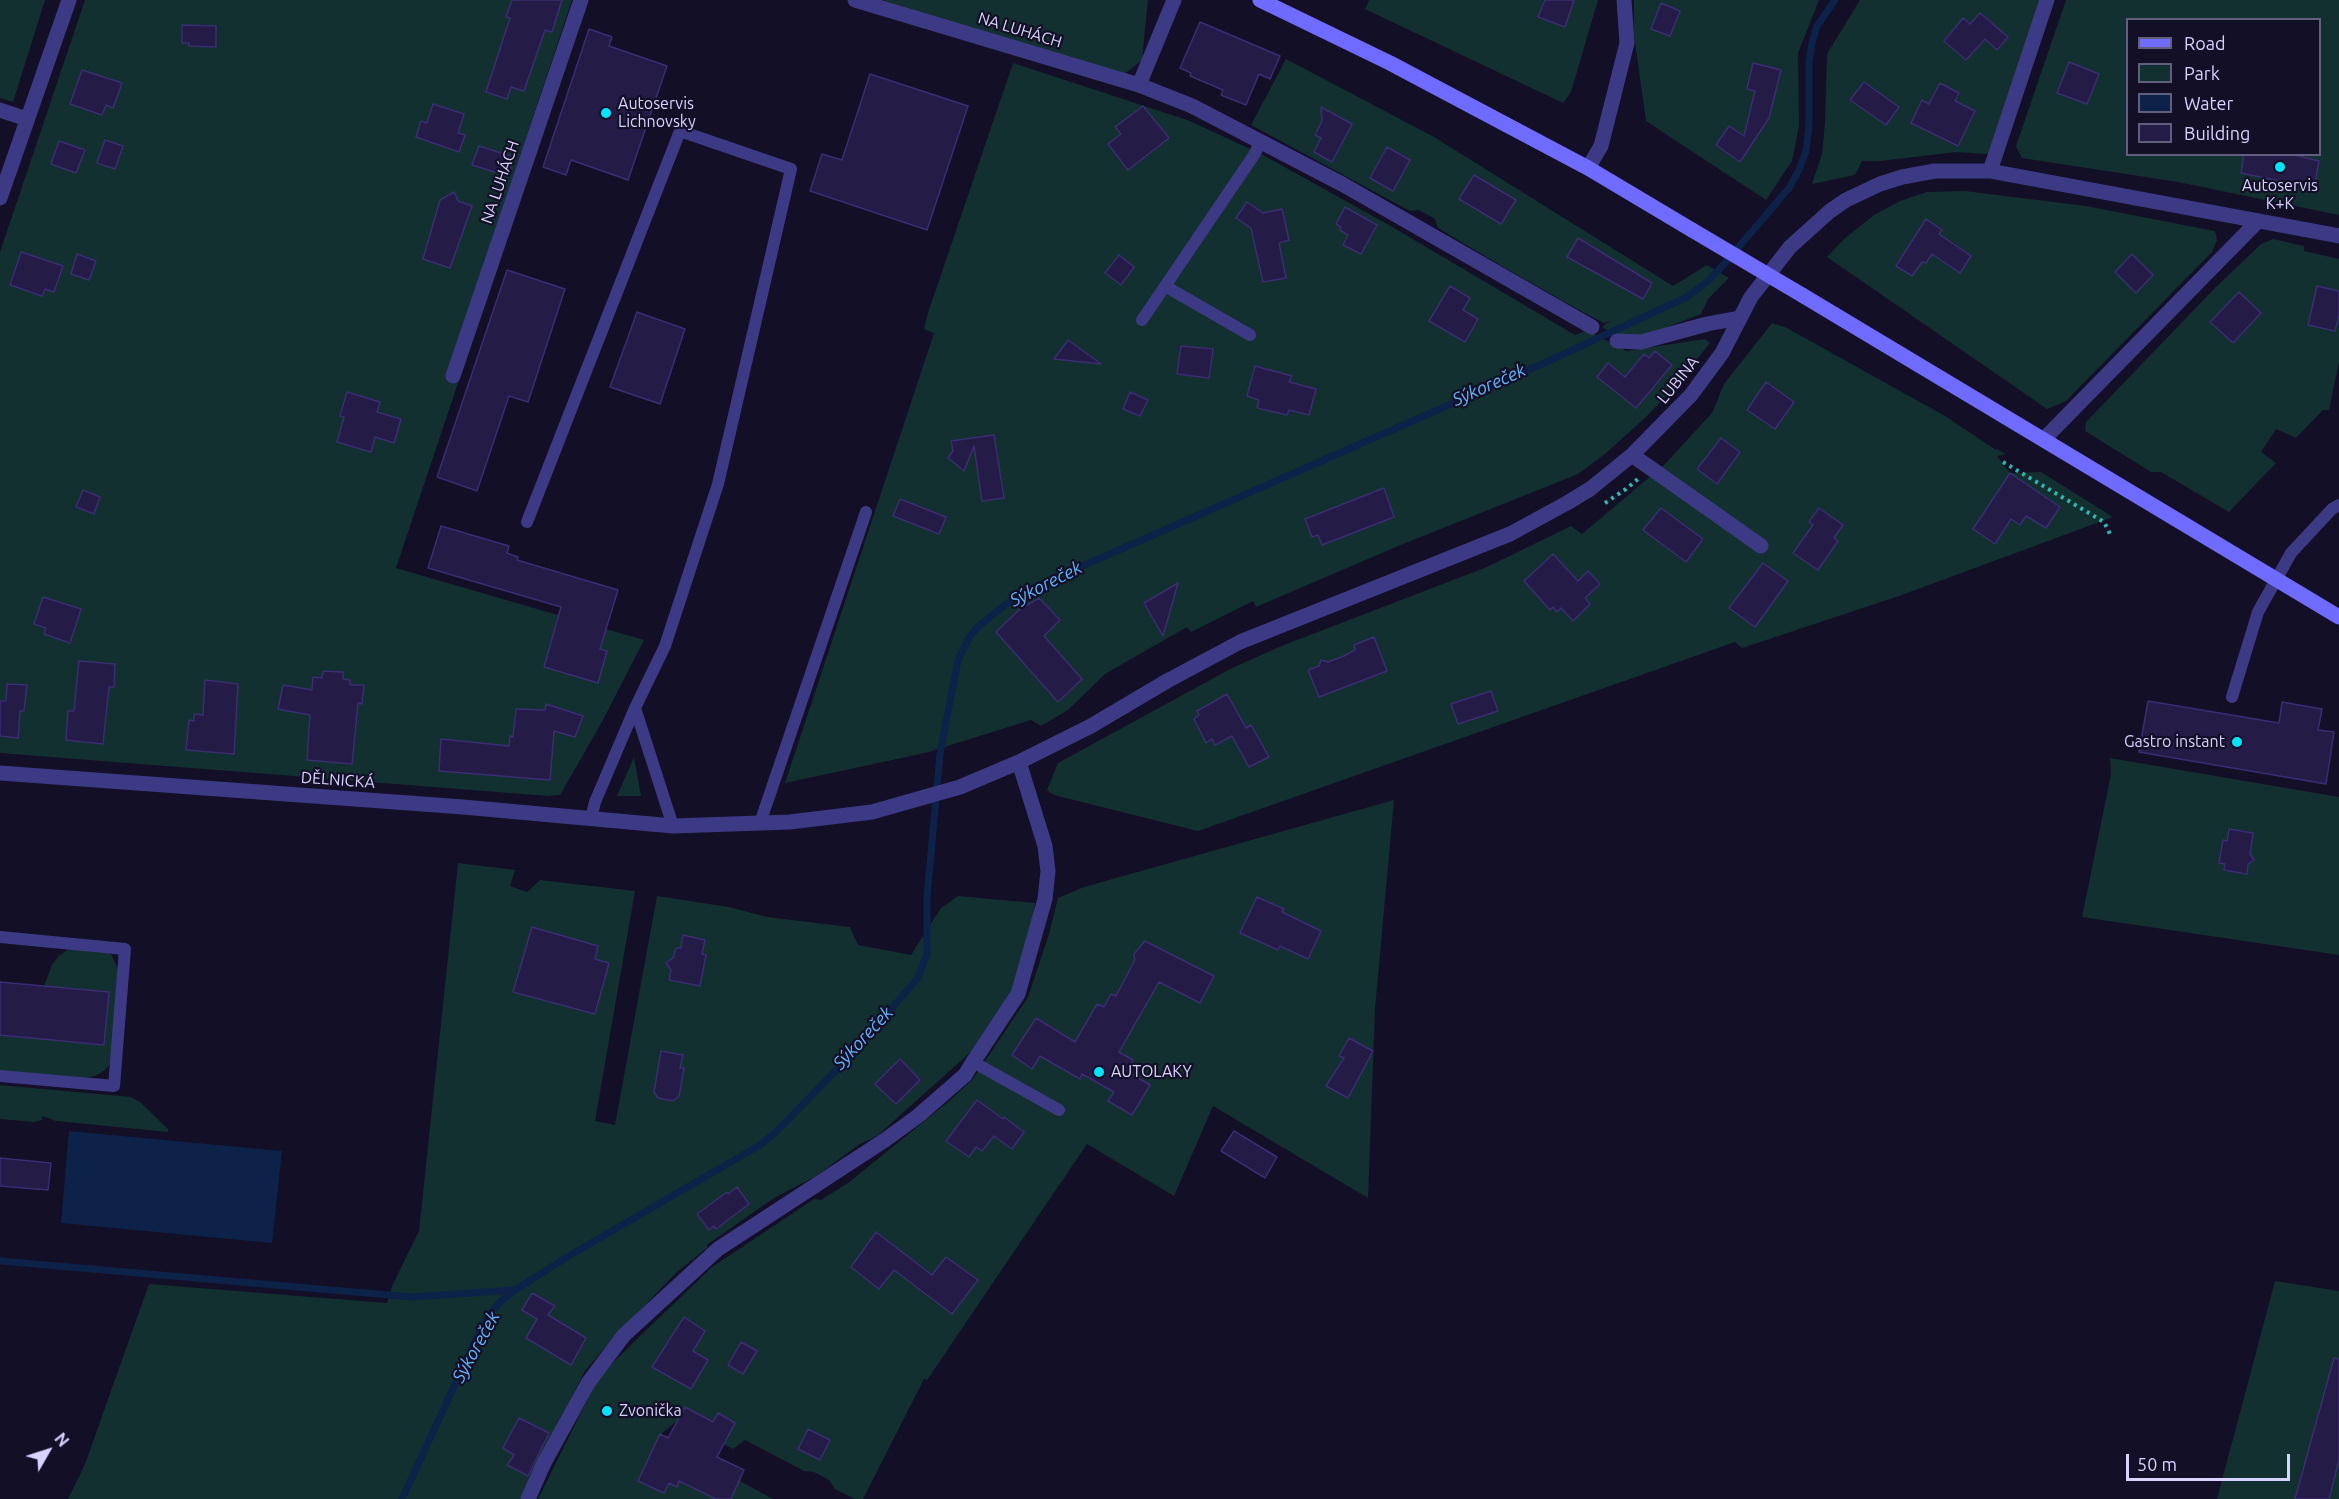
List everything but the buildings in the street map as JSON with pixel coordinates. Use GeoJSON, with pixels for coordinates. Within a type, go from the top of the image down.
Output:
{"type":"FeatureCollection","features":[{"type":"Feature","properties":{"kind":"main road"},"geometry":{"type":"LineString","coordinates":[[1260,0],[1390,63],[1588,168],[2339,617]]}},
{"type":"Feature","properties":{"kind":"street"},"geometry":{"type":"LineString","coordinates":[[0,198],[69,0]]}},
{"type":"Feature","properties":{"kind":"street","name":"NA LUHÁCH"},"geometry":{"type":"LineString","coordinates":[[453,376],[581,0]]}},
{"type":"Feature","properties":{"kind":"street","name":"NA LUHÁCH"},"geometry":{"type":"LineString","coordinates":[[855,0],[1139,85],[1192,106],[1261,141],[1592,327]]}},
{"type":"Feature","properties":{"kind":"street"},"geometry":{"type":"LineString","coordinates":[[1139,85],[1174,0]]}},
{"type":"Feature","properties":{"kind":"street"},"geometry":{"type":"LineString","coordinates":[[1588,168],[1601,146],[1627,43],[1624,0]]}},
{"type":"Feature","properties":{"kind":"street"},"geometry":{"type":"LineString","coordinates":[[1990,171],[2047,0]]}},
{"type":"Feature","properties":{"kind":"street"},"geometry":{"type":"LineString","coordinates":[[0,110],[27,119]]}},
{"type":"Feature","properties":{"kind":"street","name":"LUBINA"},"geometry":{"type":"LineString","coordinates":[[1019,762],[1091,726],[1198,663],[1240,642],[1510,534],[1544,517],[1590,489],[1632,455],[1691,395],[1722,353],[1751,297],[1790,247],[1815,223],[1846,200],[1880,184],[1922,172],[1990,171],[2339,236]]}},
{"type":"Feature","properties":{"kind":"street"},"geometry":{"type":"LineString","coordinates":[[2044,439],[2258,221]]}},
{"type":"Feature","properties":{"kind":"street"},"geometry":{"type":"LineString","coordinates":[[1617,340],[1641,342],[1739,318]]}},
{"type":"Feature","properties":{"kind":"street"},"geometry":{"type":"LineString","coordinates":[[1632,455],[1761,546]]}},
{"type":"Feature","properties":{"kind":"street"},"geometry":{"type":"LineString","coordinates":[[528,1499],[544,1463],[588,1383],[624,1335],[718,1249],[910,1122],[965,1075],[1018,994],[1045,899],[1048,871],[1045,846],[1019,762]]}},
{"type":"Feature","properties":{"kind":"street","name":"DĚLNICKÁ"},"geometry":{"type":"LineString","coordinates":[[0,773],[673,826],[833,818],[872,812],[960,788],[1019,762]]}},
{"type":"Feature","properties":{"kind":"lane"},"geometry":{"type":"LineString","coordinates":[[527,522],[680,131],[791,169],[718,484],[665,646],[635,708],[595,802],[591,818]]}},
{"type":"Feature","properties":{"kind":"lane"},"geometry":{"type":"LineString","coordinates":[[1142,320],[1254,155],[1261,141]]}},
{"type":"Feature","properties":{"kind":"lane"},"geometry":{"type":"LineString","coordinates":[[1165,286],[1250,335]]}},
{"type":"Feature","properties":{"kind":"lane"},"geometry":{"type":"LineString","coordinates":[[2232,697],[2258,612],[2291,553],[2332,509],[2339,505]]}},
{"type":"Feature","properties":{"kind":"lane"},"geometry":{"type":"LineString","coordinates":[[760,823],[866,512]]}},
{"type":"Feature","properties":{"kind":"lane"},"geometry":{"type":"LineString","coordinates":[[635,708],[673,826]]}},
{"type":"Feature","properties":{"kind":"lane"},"geometry":{"type":"LineString","coordinates":[[0,937],[125,949],[114,1086],[0,1076]]}},
{"type":"Feature","properties":{"kind":"lane"},"geometry":{"type":"LineString","coordinates":[[973,1062],[1059,1110]]}},
{"type":"Feature","properties":{"kind":"path"},"geometry":{"type":"LineString","coordinates":[[2003,462],[2104,522],[2111,536]]}},
{"type":"Feature","properties":{"kind":"green space"},"geometry":{"type":"Polygon","coordinates":[[[0,0],[45,0],[13,102],[0,98],[0,0]]]}},
{"type":"Feature","properties":{"kind":"green space"},"geometry":{"type":"Polygon","coordinates":[[[85,0],[572,0],[448,372],[459,380],[396,568],[644,640],[602,722],[560,795],[548,796],[0,753],[0,252],[85,0]]]}},
{"type":"Feature","properties":{"kind":"green space"},"geometry":{"type":"Polygon","coordinates":[[[883,0],[1148,0],[1142,60],[1122,76],[1019,46],[883,0]]]}},
{"type":"Feature","properties":{"kind":"green space"},"geometry":{"type":"Polygon","coordinates":[[[1369,0],[1598,0],[1571,92],[1563,103],[1365,9],[1369,0]]]}},
{"type":"Feature","properties":{"kind":"green space"},"geometry":{"type":"Polygon","coordinates":[[[1634,0],[1819,0],[1798,53],[1799,126],[1792,161],[1766,200],[1646,121],[1634,35],[1634,0]]]}},
{"type":"Feature","properties":{"kind":"green space"},"geometry":{"type":"Polygon","coordinates":[[[1860,0],[2041,0],[1993,148],[1987,154],[1956,152],[1862,161],[1855,175],[1812,184],[1822,154],[1827,54],[1860,0]]]}},
{"type":"Feature","properties":{"kind":"green space"},"geometry":{"type":"Polygon","coordinates":[[[2066,0],[2339,0],[2339,215],[2178,182],[2022,158],[2016,146],[2066,0]]]}},
{"type":"Feature","properties":{"kind":"green space"},"geometry":{"type":"Polygon","coordinates":[[[1286,59],[1434,137],[1673,286],[1707,265],[1729,278],[1708,299],[1701,314],[1647,335],[1619,337],[1602,327],[1610,321],[1604,323],[1588,315],[1505,268],[1438,228],[1435,219],[1419,210],[1410,211],[1251,125],[1286,59]]]}},
{"type":"Feature","properties":{"kind":"green space"},"geometry":{"type":"Polygon","coordinates":[[[1013,63],[1190,121],[1263,155],[1389,225],[1575,335],[1587,330],[1626,351],[1705,339],[1710,343],[1673,389],[1645,418],[1606,453],[1578,474],[1403,544],[1256,607],[1253,601],[1191,632],[1187,627],[1105,674],[1068,710],[1041,726],[1031,720],[925,753],[785,783],[934,333],[924,329],[928,313],[1013,63]]]}},
{"type":"Feature","properties":{"kind":"green space"},"geometry":{"type":"Polygon","coordinates":[[[1965,191],[2086,206],[2215,231],[2217,240],[2212,252],[2066,401],[2047,409],[1827,257],[1844,239],[1874,215],[1900,201],[1927,192],[1965,191]]]}},
{"type":"Feature","properties":{"kind":"green space"},"geometry":{"type":"Polygon","coordinates":[[[2273,239],[2304,246],[2304,251],[2339,259],[2339,362],[2329,410],[2323,410],[2296,438],[2276,429],[2261,452],[2276,463],[2229,512],[2161,472],[2151,472],[2085,431],[2086,422],[2213,290],[2261,244],[2273,239]]]}},
{"type":"Feature","properties":{"kind":"green space"},"geometry":{"type":"Polygon","coordinates":[[[1772,323],[1787,328],[1945,416],[1996,450],[2006,454],[1997,456],[2010,473],[2041,472],[2113,517],[1899,596],[1742,648],[1735,642],[1198,831],[1054,795],[1047,790],[1058,763],[1232,668],[1284,645],[1487,567],[1571,526],[1582,534],[1665,464],[1712,413],[1724,384],[1772,323]]]}},
{"type":"Feature","properties":{"kind":"green space"},"geometry":{"type":"Polygon","coordinates":[[[634,757],[641,796],[617,796],[634,757]]]}},
{"type":"Feature","properties":{"kind":"green space"},"geometry":{"type":"Polygon","coordinates":[[[2110,758],[2339,797],[2339,955],[2082,917],[2111,774],[2110,758]]]}},
{"type":"Feature","properties":{"kind":"green space"},"geometry":{"type":"Polygon","coordinates":[[[1394,800],[1375,1009],[1368,1198],[1213,1106],[1174,1196],[1087,1144],[927,1380],[924,1379],[863,1499],[855,1499],[835,1489],[829,1480],[814,1472],[804,1471],[745,1440],[733,1449],[678,1420],[661,1434],[687,1448],[706,1451],[744,1470],[740,1481],[773,1499],[538,1499],[598,1378],[641,1335],[712,1267],[814,1199],[821,1200],[848,1183],[973,1079],[1028,997],[1049,934],[1058,898],[1084,887],[1394,800]]]}},
{"type":"Feature","properties":{"kind":"green space"},"geometry":{"type":"Polygon","coordinates":[[[458,863],[515,870],[510,886],[527,892],[540,880],[635,891],[595,1121],[615,1125],[657,896],[729,907],[767,917],[850,927],[858,945],[911,955],[941,908],[958,896],[1035,903],[1031,930],[1016,989],[974,1049],[877,1136],[860,1144],[816,1176],[774,1198],[708,1244],[707,1248],[677,1272],[613,1338],[585,1371],[558,1423],[525,1499],[68,1499],[85,1464],[149,1284],[387,1303],[392,1286],[419,1231],[458,863]]]}},
{"type":"Feature","properties":{"kind":"green space"},"geometry":{"type":"Polygon","coordinates":[[[79,946],[91,947],[111,954],[120,973],[112,1061],[105,1070],[86,1078],[0,1071],[0,1035],[104,1045],[44,986],[52,965],[58,957],[67,950],[79,946]]]}},
{"type":"Feature","properties":{"kind":"green space"},"geometry":{"type":"Polygon","coordinates":[[[0,1085],[131,1097],[140,1102],[168,1129],[168,1132],[56,1121],[42,1116],[42,1120],[34,1122],[0,1119],[0,1085]]]}},
{"type":"Feature","properties":{"kind":"green space"},"geometry":{"type":"Polygon","coordinates":[[[2275,1281],[2339,1291],[2339,1499],[2217,1499],[2275,1281]]]}},
{"type":"Feature","properties":{"kind":"water"},"geometry":{"type":"Polygon","coordinates":[[[69,1131],[282,1151],[272,1243],[61,1223],[69,1131]]]}},
{"type":"Feature","properties":{"kind":"waterway","name":"Sýkoreček"},"geometry":{"type":"LineString","coordinates":[[402,1499],[476,1339],[489,1315],[501,1301],[567,1257],[760,1145],[776,1132],[852,1054],[918,978],[927,954],[927,897],[940,754],[958,660],[970,636],[979,626],[1006,604],[1037,586],[1542,364],[1687,297],[1708,281],[1725,263],[1789,188],[1799,170],[1806,151],[1809,126],[1809,62],[1812,43],[1817,26],[1835,0]]}},
{"type":"Feature","properties":{"kind":"waterway"},"geometry":{"type":"LineString","coordinates":[[0,1261],[412,1297],[515,1290]]}},
{"type":"Feature","properties":{"kind":"place","name":"Autoservis Lichnovsky"},"geometry":{"type":"Point","coordinates":[606,113]}},
{"type":"Feature","properties":{"kind":"place","name":"Autoservis K+K"},"geometry":{"type":"Point","coordinates":[2280,167]}},
{"type":"Feature","properties":{"kind":"place","name":"Gastro instant"},"geometry":{"type":"Point","coordinates":[2237,742]}},
{"type":"Feature","properties":{"kind":"place","name":"AUTOLAKY"},"geometry":{"type":"Point","coordinates":[1099,1072]}},
{"type":"Feature","properties":{"kind":"place","name":"Zvonička"},"geometry":{"type":"Point","coordinates":[607,1411]}}]}
